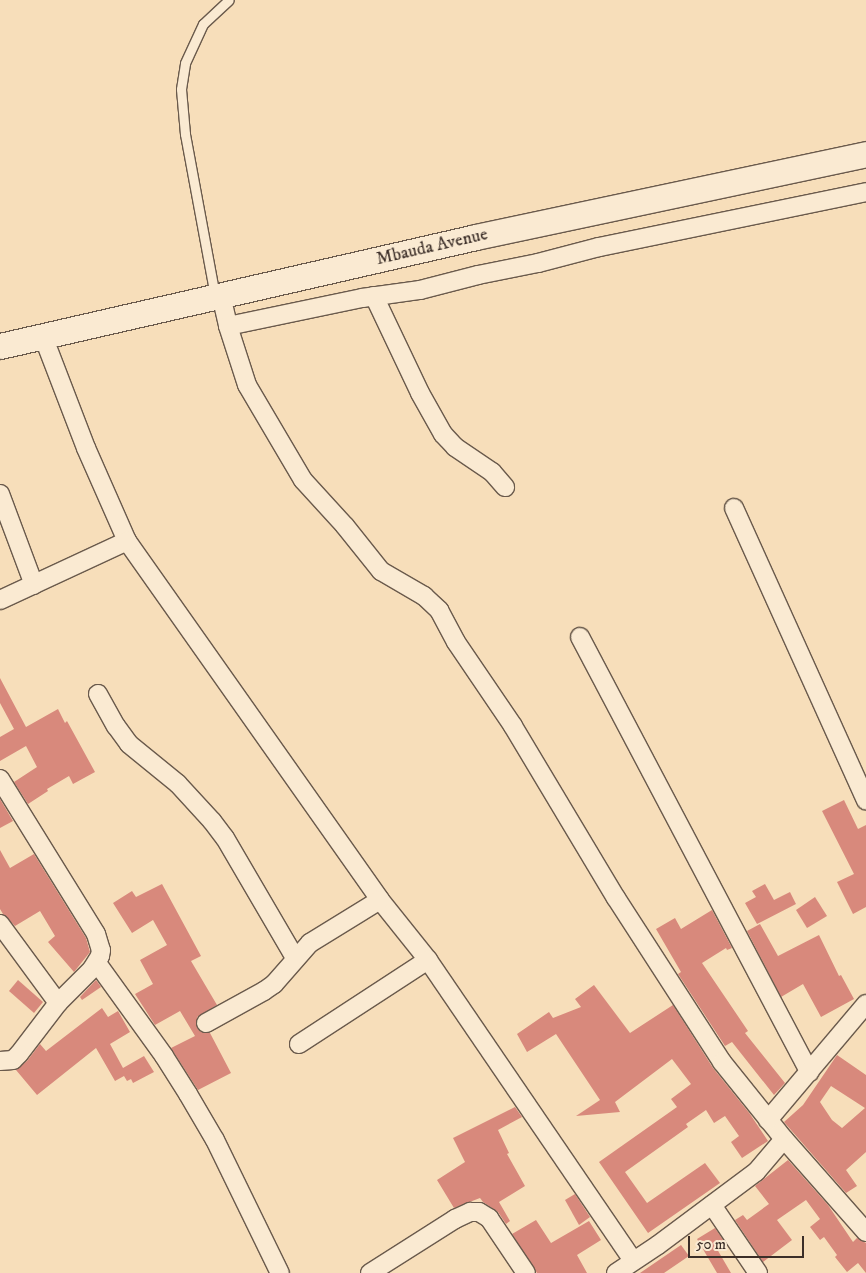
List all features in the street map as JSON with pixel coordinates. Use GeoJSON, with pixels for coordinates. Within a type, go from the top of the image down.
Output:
{"type":"FeatureCollection","features":[{"type":"Feature","properties":{"kind":"street","name":"Mbauda Avenue"},"geometry":{"type":"LineString","coordinates":[[0,346],[476,237],[866,154]]}},
{"type":"Feature","properties":{"kind":"street"},"geometry":{"type":"LineString","coordinates":[[228,326],[374,296],[420,290],[598,247],[866,192]]}},
{"type":"Feature","properties":{"kind":"street"},"geometry":{"type":"LineString","coordinates":[[218,295],[247,385],[303,480],[345,526],[381,571],[424,596],[439,610],[456,642],[513,726],[542,778],[674,991],[722,1062],[784,1139],[866,1232]]}},
{"type":"Feature","properties":{"kind":"street"},"geometry":{"type":"LineString","coordinates":[[374,296],[420,393],[443,434],[455,447],[492,472],[505,486]]}},
{"type":"Feature","properties":{"kind":"street"},"geometry":{"type":"LineString","coordinates":[[43,336],[86,448],[127,541],[380,900],[428,960],[633,1261]]}},
{"type":"Feature","properties":{"kind":"street"},"geometry":{"type":"LineString","coordinates":[[0,494],[34,585]]}},
{"type":"Feature","properties":{"kind":"street"},"geometry":{"type":"LineString","coordinates":[[734,508],[866,801]]}},
{"type":"Feature","properties":{"kind":"street"},"geometry":{"type":"LineString","coordinates":[[0,600],[34,585],[48,576],[127,541]]}},
{"type":"Feature","properties":{"kind":"street"},"geometry":{"type":"LineString","coordinates":[[580,637],[810,1072]]}},
{"type":"Feature","properties":{"kind":"street"},"geometry":{"type":"LineString","coordinates":[[98,694],[116,726],[129,744],[178,784],[225,838],[295,958]]}},
{"type":"Feature","properties":{"kind":"street"},"geometry":{"type":"LineString","coordinates":[[0,779],[96,934],[101,950],[97,962],[58,1003],[19,1054],[13,1060],[0,1061]]}},
{"type":"Feature","properties":{"kind":"street"},"geometry":{"type":"LineString","coordinates":[[206,1023],[264,992],[282,975],[295,958],[319,936],[380,900]]}},
{"type":"Feature","properties":{"kind":"street"},"geometry":{"type":"LineString","coordinates":[[0,924],[58,1003]]}},
{"type":"Feature","properties":{"kind":"street"},"geometry":{"type":"LineString","coordinates":[[299,1044],[428,960]]}},
{"type":"Feature","properties":{"kind":"street"},"geometry":{"type":"LineString","coordinates":[[97,962],[164,1056],[188,1094],[215,1140],[280,1273]]}},
{"type":"Feature","properties":{"kind":"street"},"geometry":{"type":"LineString","coordinates":[[768,1120],[866,1004]]}},
{"type":"Feature","properties":{"kind":"street"},"geometry":{"type":"LineString","coordinates":[[616,1273],[756,1172],[784,1139]]}},
{"type":"Feature","properties":{"kind":"street"},"geometry":{"type":"LineString","coordinates":[[712,1205],[758,1273]]}},
{"type":"Feature","properties":{"kind":"street"},"geometry":{"type":"LineString","coordinates":[[370,1273],[448,1223],[470,1212],[479,1212],[489,1218],[526,1273]]}},
{"type":"Feature","properties":{"kind":"lane"},"geometry":{"type":"LineString","coordinates":[[218,295],[185,134],[181,89],[185,63],[203,24],[229,0]]}},
{"type":"Feature","properties":{"kind":"building"},"geometry":{"type":"Polygon","coordinates":[[[0,678],[26,727],[58,709],[65,723],[67,721],[95,772],[73,784],[69,776],[47,789],[48,791],[28,804],[14,782],[37,767],[26,746],[0,761],[0,737],[14,729],[0,703],[0,678]]]}},
{"type":"Feature","properties":{"kind":"building"},"geometry":{"type":"Polygon","coordinates":[[[0,799],[13,821],[0,828],[0,799]]]}},
{"type":"Feature","properties":{"kind":"building"},"geometry":{"type":"Polygon","coordinates":[[[844,800],[858,829],[866,825],[866,907],[853,914],[837,882],[854,874],[822,811],[844,800]]]}},
{"type":"Feature","properties":{"kind":"building"},"geometry":{"type":"Polygon","coordinates":[[[0,850],[10,868],[34,854],[86,938],[90,952],[74,972],[48,942],[55,936],[40,911],[15,926],[3,914],[0,909],[0,850]]]}},
{"type":"Feature","properties":{"kind":"building"},"geometry":{"type":"Polygon","coordinates":[[[162,884],[201,956],[191,961],[217,1005],[197,1017],[197,1028],[201,1032],[210,1033],[231,1073],[198,1090],[171,1048],[195,1036],[180,1011],[155,1025],[135,994],[153,984],[140,960],[167,945],[153,920],[132,933],[113,903],[132,891],[136,897],[162,884]]]}},
{"type":"Feature","properties":{"kind":"building"},"geometry":{"type":"Polygon","coordinates":[[[765,884],[774,900],[790,892],[796,904],[757,924],[745,903],[756,897],[752,891],[765,884]]]}},
{"type":"Feature","properties":{"kind":"building"},"geometry":{"type":"Polygon","coordinates":[[[815,897],[827,916],[807,928],[796,910],[815,897]]]}},
{"type":"Feature","properties":{"kind":"building"},"geometry":{"type":"Polygon","coordinates":[[[712,910],[732,948],[727,950],[726,948],[702,963],[748,1031],[745,1033],[785,1083],[774,1095],[732,1042],[725,1046],[678,974],[681,972],[656,929],[675,918],[681,929],[712,910]]]}},
{"type":"Feature","properties":{"kind":"building"},"geometry":{"type":"Polygon","coordinates":[[[760,924],[778,956],[819,935],[839,976],[841,975],[854,999],[821,1017],[803,984],[781,997],[747,931],[760,924]]]}},
{"type":"Feature","properties":{"kind":"building"},"geometry":{"type":"Polygon","coordinates":[[[18,980],[43,1002],[34,1013],[9,991],[18,980]]]}},
{"type":"Feature","properties":{"kind":"building"},"geometry":{"type":"Polygon","coordinates":[[[96,980],[101,987],[82,1000],[80,997],[96,980]]]}},
{"type":"Feature","properties":{"kind":"building"},"geometry":{"type":"Polygon","coordinates":[[[594,985],[630,1033],[673,1005],[713,1068],[750,1114],[768,1141],[742,1158],[731,1142],[739,1136],[725,1116],[714,1123],[706,1110],[686,1124],[688,1127],[625,1172],[647,1203],[705,1163],[720,1183],[648,1233],[599,1162],[677,1107],[671,1099],[691,1084],[672,1059],[615,1102],[620,1112],[576,1116],[600,1100],[556,1034],[527,1052],[517,1034],[549,1012],[553,1018],[581,1007],[575,999],[594,985]]]}},
{"type":"Feature","properties":{"kind":"building"},"geometry":{"type":"Polygon","coordinates":[[[102,1008],[108,1017],[118,1011],[130,1032],[110,1044],[123,1068],[144,1056],[154,1072],[133,1083],[131,1079],[127,1081],[124,1076],[115,1081],[96,1048],[37,1095],[16,1070],[27,1061],[40,1044],[46,1051],[102,1008]]]}},
{"type":"Feature","properties":{"kind":"building"},"geometry":{"type":"Polygon","coordinates":[[[837,1055],[866,1075],[866,1152],[846,1170],[857,1186],[846,1193],[784,1122],[803,1105],[837,1055]],[[831,1086],[820,1102],[832,1120],[842,1128],[865,1108],[831,1086]]]}},
{"type":"Feature","properties":{"kind":"building"},"geometry":{"type":"Polygon","coordinates":[[[515,1107],[522,1117],[498,1130],[509,1153],[507,1154],[525,1186],[499,1202],[510,1221],[506,1224],[498,1212],[480,1198],[454,1208],[437,1180],[465,1162],[453,1138],[515,1107]]]}},
{"type":"Feature","properties":{"kind":"building"},"geometry":{"type":"Polygon","coordinates":[[[788,1160],[828,1205],[853,1242],[857,1238],[866,1243],[866,1273],[858,1263],[847,1272],[835,1257],[837,1255],[824,1237],[820,1240],[810,1227],[820,1219],[806,1200],[777,1220],[792,1240],[763,1262],[735,1220],[743,1215],[747,1220],[769,1204],[755,1186],[788,1160]]]}},
{"type":"Feature","properties":{"kind":"building"},"geometry":{"type":"Polygon","coordinates":[[[575,1194],[590,1217],[579,1225],[565,1200],[575,1194]]]}},
{"type":"Feature","properties":{"kind":"building"},"geometry":{"type":"Polygon","coordinates":[[[536,1220],[551,1243],[589,1221],[601,1240],[577,1255],[587,1273],[537,1273],[512,1234],[536,1220]]]}},
{"type":"Feature","properties":{"kind":"building"},"geometry":{"type":"Polygon","coordinates":[[[715,1228],[726,1244],[717,1249],[731,1273],[717,1273],[697,1239],[715,1228]]]}},
{"type":"Feature","properties":{"kind":"building"},"geometry":{"type":"Polygon","coordinates":[[[681,1245],[689,1256],[664,1273],[640,1273],[681,1245]]]}}]}
